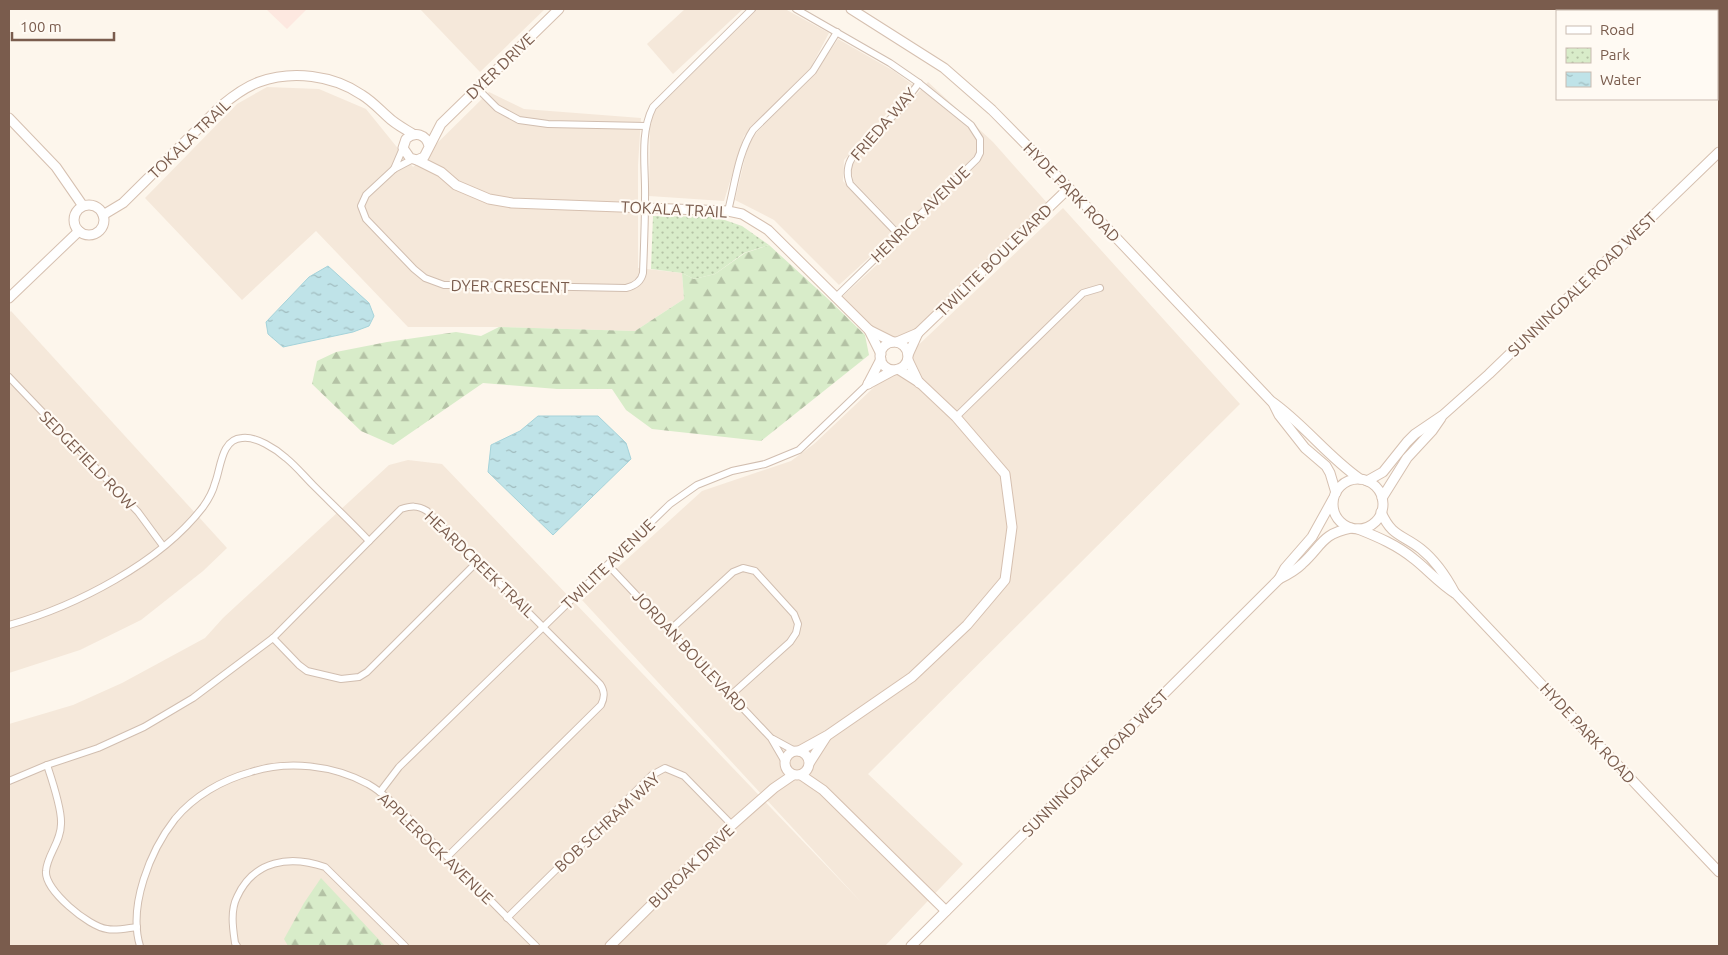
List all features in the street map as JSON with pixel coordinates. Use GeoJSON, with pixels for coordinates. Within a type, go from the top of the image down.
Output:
{"type":"FeatureCollection","features":[{"type":"Feature","properties":{"kind":"street","name":"DYER DRIVE"},"geometry":{"type":"LineString","coordinates":[[429,148],[441,124],[559,9]]}},
{"type":"Feature","properties":{"kind":"street"},"geometry":{"type":"LineString","coordinates":[[645,208],[646,126],[648,116],[653,107],[752,9]]}},
{"type":"Feature","properties":{"kind":"street","name":"HENRICA AVENUE"},"geometry":{"type":"LineString","coordinates":[[796,9],[890,63],[919,83],[971,125],[980,139],[980,153],[970,167],[836,297]]}},
{"type":"Feature","properties":{"kind":"street","name":"HYDE PARK ROAD"},"geometry":{"type":"LineString","coordinates":[[851,9],[944,68],[992,110],[1069,188],[1271,401],[1288,412],[1340,464],[1364,480]]}},
{"type":"Feature","properties":{"kind":"street"},"geometry":{"type":"LineString","coordinates":[[728,211],[748,137],[813,71],[837,32]]}},
{"type":"Feature","properties":{"kind":"street","name":"TOKALA TRAIL"},"geometry":{"type":"LineString","coordinates":[[103,215],[123,204],[221,106],[238,92],[259,82],[280,77],[302,76],[323,78],[344,84],[363,95],[390,119],[416,134]]}},
{"type":"Feature","properties":{"kind":"street","name":"FRIEDA WAY"},"geometry":{"type":"LineString","coordinates":[[899,235],[850,184],[847,177],[847,169],[849,162],[854,156],[897,112],[919,83]]}},
{"type":"Feature","properties":{"kind":"street"},"geometry":{"type":"LineString","coordinates":[[477,88],[497,108],[519,120],[548,124],[646,126]]}},
{"type":"Feature","properties":{"kind":"street"},"geometry":{"type":"LineString","coordinates":[[9,118],[56,167],[83,206]]}},
{"type":"Feature","properties":{"kind":"street","name":"TOKALA TRAIL"},"geometry":{"type":"LineString","coordinates":[[390,119],[404,145]]}},
{"type":"Feature","properties":{"kind":"street","name":"DYER DRIVE"},"geometry":{"type":"LineString","coordinates":[[416,134],[441,124]]}},
{"type":"Feature","properties":{"kind":"street"},"geometry":{"type":"LineString","coordinates":[[416,134],[426,138],[429,148],[424,157],[415,160],[406,156],[404,145],[406,138],[416,134]]}},
{"type":"Feature","properties":{"kind":"street","name":"DYER CRESCENT"},"geometry":{"type":"LineString","coordinates":[[394,169],[404,145]]}},
{"type":"Feature","properties":{"kind":"street","name":"TOKALA TRAIL"},"geometry":{"type":"LineString","coordinates":[[429,148],[441,172]]}},
{"type":"Feature","properties":{"kind":"street","name":"SUNNINGDALE ROAD WEST"},"geometry":{"type":"LineString","coordinates":[[1364,480],[1383,472],[1402,447],[1415,434],[1443,415],[1554,312],[1719,152]]}},
{"type":"Feature","properties":{"kind":"street","name":"TOKALA TRAIL"},"geometry":{"type":"LineString","coordinates":[[415,160],[441,172],[456,185],[498,201],[728,211],[742,214],[768,230],[869,330],[895,342]]}},
{"type":"Feature","properties":{"kind":"street","name":"DYER CRESCENT"},"geometry":{"type":"LineString","coordinates":[[415,160],[394,169],[366,195],[361,206],[363,217],[414,269],[425,278],[444,285],[631,287],[639,283],[642,278],[645,208]]}},
{"type":"Feature","properties":{"kind":"street","name":"TWILITE BOULEVARD"},"geometry":{"type":"LineString","coordinates":[[895,342],[918,333],[1069,188]]}},
{"type":"Feature","properties":{"kind":"street"},"geometry":{"type":"LineString","coordinates":[[92,205],[101,210],[103,215],[103,224],[97,232],[88,235],[79,231],[76,227],[74,217],[83,206],[92,205]]}},
{"type":"Feature","properties":{"kind":"street"},"geometry":{"type":"LineString","coordinates":[[9,298],[79,231]]}},
{"type":"Feature","properties":{"kind":"street"},"geometry":{"type":"LineString","coordinates":[[956,417],[1083,293],[1100,288]]}},
{"type":"Feature","properties":{"kind":"street","name":"TOKALA TRAIL"},"geometry":{"type":"LineString","coordinates":[[869,330],[881,356]]}},
{"type":"Feature","properties":{"kind":"street","name":"TWILITE BOULEVARD"},"geometry":{"type":"LineString","coordinates":[[908,357],[918,333]]}},
{"type":"Feature","properties":{"kind":"street"},"geometry":{"type":"LineString","coordinates":[[920,383],[905,347],[895,342],[884,346],[881,356],[886,366],[896,369],[920,383],[956,417],[1005,474],[1012,527],[1005,580],[967,625],[912,677],[828,735],[788,755],[785,765],[797,775],[823,790],[946,911]]}},
{"type":"Feature","properties":{"kind":"street","name":"TWILITE AVENUE"},"geometry":{"type":"LineString","coordinates":[[868,384],[881,356]]}},
{"type":"Feature","properties":{"kind":"street"},"geometry":{"type":"LineString","coordinates":[[896,369],[906,364],[908,357]]}},
{"type":"Feature","properties":{"kind":"street","name":"TWILITE AVENUE"},"geometry":{"type":"LineString","coordinates":[[380,792],[399,767],[670,504],[697,485],[732,471],[765,464],[799,450],[868,384],[896,369]]}},
{"type":"Feature","properties":{"kind":"street","name":"SEDGEFIELD ROW"},"geometry":{"type":"LineString","coordinates":[[9,377],[138,512],[163,546]]}},
{"type":"Feature","properties":{"kind":"street","name":"HYDE PARK ROAD"},"geometry":{"type":"LineString","coordinates":[[1271,401],[1279,415],[1305,448],[1326,466],[1330,473],[1334,496]]}},
{"type":"Feature","properties":{"kind":"street","name":"SUNNINGDALE ROAD WEST"},"geometry":{"type":"LineString","coordinates":[[1382,498],[1403,463],[1432,431],[1443,415]]}},
{"type":"Feature","properties":{"kind":"street"},"geometry":{"type":"LineString","coordinates":[[9,625],[53,610],[98,591],[182,532],[206,503],[215,484],[225,450],[230,442],[241,438],[248,438],[262,443],[286,458],[369,541]]}},
{"type":"Feature","properties":{"kind":"street"},"geometry":{"type":"LineString","coordinates":[[1364,480],[1374,485],[1382,498],[1381,512],[1372,524],[1354,528],[1338,520],[1335,514],[1334,496],[1346,482],[1364,480]]}},
{"type":"Feature","properties":{"kind":"street","name":"SUNNINGDALE ROAD WEST"},"geometry":{"type":"LineString","coordinates":[[1279,579],[1285,568],[1312,537],[1334,496]]}},
{"type":"Feature","properties":{"kind":"street","name":"HEARDCREEK TRAIL"},"geometry":{"type":"LineString","coordinates":[[9,782],[47,765],[98,748],[144,727],[193,698],[273,638],[401,510],[411,506],[420,507],[544,627],[604,690],[604,700],[448,856]]}},
{"type":"Feature","properties":{"kind":"street","name":"HYDE PARK ROAD"},"geometry":{"type":"LineString","coordinates":[[1381,512],[1389,528],[1395,534],[1417,546],[1431,558],[1449,581],[1456,594],[1719,872]]}},
{"type":"Feature","properties":{"kind":"street","name":"HYDE PARK ROAD"},"geometry":{"type":"LineString","coordinates":[[1354,528],[1386,541],[1402,550],[1442,586],[1456,594]]}},
{"type":"Feature","properties":{"kind":"street","name":"SUNNINGDALE ROAD WEST"},"geometry":{"type":"LineString","coordinates":[[910,946],[1279,579],[1302,564],[1329,535],[1354,528]]}},
{"type":"Feature","properties":{"kind":"street"},"geometry":{"type":"LineString","coordinates":[[273,638],[299,665],[308,671],[341,679],[359,677],[379,661],[477,562]]}},
{"type":"Feature","properties":{"kind":"street","name":"JORDAN BOULEVARD"},"geometry":{"type":"LineString","coordinates":[[608,565],[771,738],[785,765]]}},
{"type":"Feature","properties":{"kind":"street"},"geometry":{"type":"LineString","coordinates":[[670,630],[732,572],[743,568],[755,571],[762,578],[794,614],[798,624],[796,633],[790,642],[731,695]]}},
{"type":"Feature","properties":{"kind":"street"},"geometry":{"type":"LineString","coordinates":[[797,775],[805,773],[828,735]]}},
{"type":"Feature","properties":{"kind":"street","name":"JORDAN BOULEVARD"},"geometry":{"type":"LineString","coordinates":[[771,738],[797,751]]}},
{"type":"Feature","properties":{"kind":"street"},"geometry":{"type":"LineString","coordinates":[[797,751],[806,755],[823,790]]}},
{"type":"Feature","properties":{"kind":"street"},"geometry":{"type":"LineString","coordinates":[[47,765],[62,824],[58,842],[46,872],[47,880],[54,890],[76,912],[93,925],[107,930],[137,927]]}},
{"type":"Feature","properties":{"kind":"street","name":"APPLEROCK AVENUE"},"geometry":{"type":"LineString","coordinates":[[140,946],[137,927],[138,906],[142,886],[156,849],[166,831],[197,798],[221,783],[262,768],[283,765],[304,765],[346,774],[380,792],[448,856],[536,946]]}},
{"type":"Feature","properties":{"kind":"street","name":"BUROAK DRIVE"},"geometry":{"type":"LineString","coordinates":[[774,788],[785,765]]}},
{"type":"Feature","properties":{"kind":"street","name":"BOB SCHRAM WAY"},"geometry":{"type":"LineString","coordinates":[[507,918],[652,775],[665,768],[684,776],[732,825]]}},
{"type":"Feature","properties":{"kind":"street","name":"BUROAK DRIVE"},"geometry":{"type":"LineString","coordinates":[[610,946],[732,825],[774,788],[797,775]]}},
{"type":"Feature","properties":{"kind":"street"},"geometry":{"type":"LineString","coordinates":[[237,946],[235,944],[233,920],[236,899],[246,882],[267,865],[286,861],[309,862],[325,867],[405,946]]}},
{"type":"Feature","properties":{"kind":"shaded area"},"geometry":{"type":"Polygon","coordinates":[[[266,9],[307,9],[287,29],[266,9]]]}},
{"type":"Feature","properties":{"kind":"shaded area"},"geometry":{"type":"Polygon","coordinates":[[[420,9],[545,9],[480,72],[420,9]]]}},
{"type":"Feature","properties":{"kind":"shaded area"},"geometry":{"type":"Polygon","coordinates":[[[685,9],[743,9],[673,74],[647,44],[685,9]]]}},
{"type":"Feature","properties":{"kind":"shaded area"},"geometry":{"type":"Polygon","coordinates":[[[757,9],[785,9],[829,33],[810,69],[744,136],[724,201],[649,196],[650,125],[654,109],[757,9]]]}},
{"type":"Feature","properties":{"kind":"shaded area"},"geometry":{"type":"Polygon","coordinates":[[[838,39],[894,71],[913,85],[844,160],[843,181],[894,235],[839,285],[774,220],[735,200],[748,145],[757,132],[813,76],[838,39]]]}},
{"type":"Feature","properties":{"kind":"shaded area"},"geometry":{"type":"Polygon","coordinates":[[[928,82],[993,142],[1049,205],[914,330],[898,339],[893,339],[870,328],[842,297],[907,237],[853,181],[851,166],[928,82]]]}},
{"type":"Feature","properties":{"kind":"shaded area"},"geometry":{"type":"Polygon","coordinates":[[[267,87],[319,89],[366,109],[413,167],[489,92],[524,109],[641,118],[638,165],[638,268],[682,273],[684,299],[635,331],[499,327],[408,327],[316,231],[242,300],[145,198],[237,104],[267,87]]]}},
{"type":"Feature","properties":{"kind":"shaded area"},"geometry":{"type":"Polygon","coordinates":[[[1063,208],[1240,404],[868,774],[963,864],[885,946],[9,946],[9,724],[73,705],[122,683],[205,638],[223,618],[389,465],[408,460],[442,464],[862,903],[582,600],[702,491],[791,461],[814,444],[1063,208]]]}},
{"type":"Feature","properties":{"kind":"shaded area"},"geometry":{"type":"Polygon","coordinates":[[[11,311],[227,548],[203,571],[141,620],[80,650],[9,673],[9,313],[11,311]]]}},
{"type":"Feature","properties":{"kind":"green space"},"geometry":{"type":"Polygon","coordinates":[[[653,216],[716,217],[742,226],[769,245],[744,253],[715,274],[694,279],[682,273],[651,269],[653,216]]]}},
{"type":"Feature","properties":{"kind":"green space"},"geometry":{"type":"Polygon","coordinates":[[[769,245],[865,335],[869,355],[761,441],[652,429],[626,410],[612,389],[557,389],[483,383],[393,445],[361,431],[312,384],[317,361],[336,352],[387,342],[456,332],[481,336],[499,327],[635,331],[684,299],[682,273],[694,279],[715,274],[745,253],[769,245]]]}},
{"type":"Feature","properties":{"kind":"green space"},"geometry":{"type":"Polygon","coordinates":[[[321,878],[385,946],[288,946],[284,939],[304,903],[321,878]]]}},
{"type":"Feature","properties":{"kind":"water"},"geometry":{"type":"Polygon","coordinates":[[[328,266],[369,303],[374,316],[369,326],[353,332],[283,347],[268,334],[266,322],[309,277],[328,266]]]}},
{"type":"Feature","properties":{"kind":"water"},"geometry":{"type":"Polygon","coordinates":[[[538,416],[598,416],[626,443],[631,459],[553,535],[488,472],[491,445],[520,431],[538,416]]]}}]}
